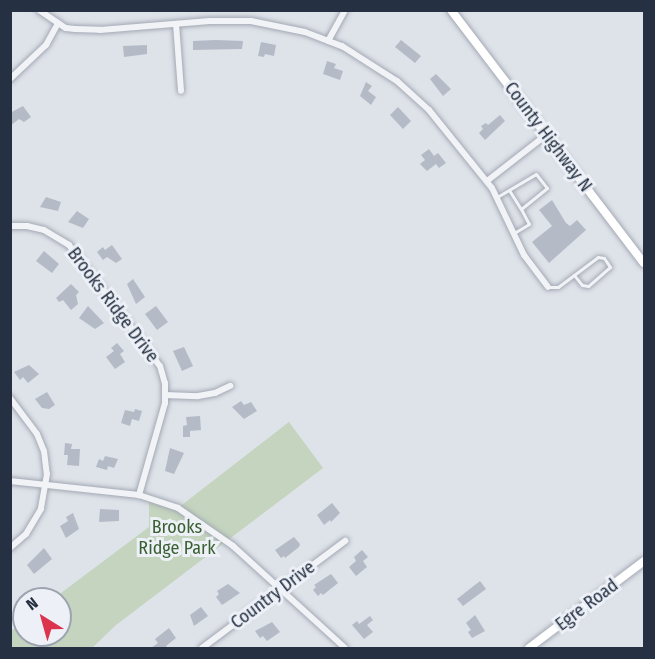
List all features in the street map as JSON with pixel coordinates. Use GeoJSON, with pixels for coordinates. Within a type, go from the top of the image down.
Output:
{"type":"FeatureCollection","features":[{"type":"Feature","properties":{"kind":"street"},"geometry":{"type":"LineString","coordinates":[[39,10],[66,28],[100,30],[251,21],[289,28],[328,41],[378,67],[429,110],[487,181],[524,255],[548,287]]}},
{"type":"Feature","properties":{"kind":"street"},"geometry":{"type":"LineString","coordinates":[[328,41],[345,10]]}},
{"type":"Feature","properties":{"kind":"street","name":"County Highway N"},"geometry":{"type":"LineString","coordinates":[[451,10],[645,263]]}},
{"type":"Feature","properties":{"kind":"street"},"geometry":{"type":"LineString","coordinates":[[10,79],[46,45],[58,24]]}},
{"type":"Feature","properties":{"kind":"street"},"geometry":{"type":"LineString","coordinates":[[176,24],[181,91]]}},
{"type":"Feature","properties":{"kind":"street"},"geometry":{"type":"LineString","coordinates":[[487,181],[546,135]]}},
{"type":"Feature","properties":{"kind":"street","name":"Brooks Ridge Drive"},"geometry":{"type":"LineString","coordinates":[[10,226],[27,226],[44,230],[69,245],[156,359],[164,378],[165,395],[160,423],[139,495]]}},
{"type":"Feature","properties":{"kind":"street"},"geometry":{"type":"LineString","coordinates":[[165,395],[198,396],[215,393],[230,386]]}},
{"type":"Feature","properties":{"kind":"street"},"geometry":{"type":"LineString","coordinates":[[10,398],[42,444],[47,463],[44,499],[35,520],[10,548]]}},
{"type":"Feature","properties":{"kind":"street"},"geometry":{"type":"LineString","coordinates":[[10,481],[139,495],[178,508],[212,529],[345,648]]}},
{"type":"Feature","properties":{"kind":"street","name":"Country Drive"},"geometry":{"type":"LineString","coordinates":[[202,648],[345,541]]}},
{"type":"Feature","properties":{"kind":"street","name":"Egre Road"},"geometry":{"type":"LineString","coordinates":[[529,648],[645,561]]}},
{"type":"Feature","properties":{"kind":"lane"},"geometry":{"type":"LineString","coordinates":[[497,197],[536,174],[547,188],[521,208]]}},
{"type":"Feature","properties":{"kind":"lane"},"geometry":{"type":"LineString","coordinates":[[509,190],[529,224],[513,234]]}},
{"type":"Feature","properties":{"kind":"lane"},"geometry":{"type":"LineString","coordinates":[[548,287],[558,287],[574,275],[601,256],[610,267],[588,286],[582,285],[574,275]]}},
{"type":"Feature","properties":{"kind":"green space","name":"Brooks Ridge Park"},"geometry":{"type":"Polygon","coordinates":[[[289,422],[323,468],[116,625],[92,648],[11,648],[12,630],[12,647],[72,647],[72,587],[69,587],[149,527],[149,497],[178,508],[289,422]]]}},
{"type":"Feature","properties":{"kind":"building"},"geometry":{"type":"Polygon","coordinates":[[[401,40],[421,56],[415,63],[395,47],[401,40]]]}},
{"type":"Feature","properties":{"kind":"building"},"geometry":{"type":"Polygon","coordinates":[[[193,41],[243,41],[242,49],[193,50],[193,41]]]}},
{"type":"Feature","properties":{"kind":"building"},"geometry":{"type":"Polygon","coordinates":[[[261,42],[276,45],[274,56],[265,54],[264,57],[258,56],[261,42]]]}},
{"type":"Feature","properties":{"kind":"building"},"geometry":{"type":"Polygon","coordinates":[[[147,45],[147,54],[124,57],[123,46],[147,45]]]}},
{"type":"Feature","properties":{"kind":"building"},"geometry":{"type":"Polygon","coordinates":[[[327,61],[336,64],[334,68],[343,71],[340,80],[323,74],[327,61]]]}},
{"type":"Feature","properties":{"kind":"building"},"geometry":{"type":"Polygon","coordinates":[[[436,74],[451,89],[443,96],[430,79],[436,74]]]}},
{"type":"Feature","properties":{"kind":"building"},"geometry":{"type":"Polygon","coordinates":[[[366,82],[372,86],[368,91],[376,97],[371,105],[360,96],[366,82]]]}},
{"type":"Feature","properties":{"kind":"building"},"geometry":{"type":"Polygon","coordinates":[[[23,106],[31,117],[24,122],[19,119],[10,126],[10,113],[23,106]]]}},
{"type":"Feature","properties":{"kind":"building"},"geometry":{"type":"Polygon","coordinates":[[[398,107],[411,121],[403,129],[390,115],[398,107]]]}},
{"type":"Feature","properties":{"kind":"building"},"geometry":{"type":"Polygon","coordinates":[[[500,115],[505,121],[485,140],[479,133],[483,129],[481,126],[486,123],[488,125],[500,115]]]}},
{"type":"Feature","properties":{"kind":"building"},"geometry":{"type":"Polygon","coordinates":[[[429,149],[434,156],[438,153],[446,163],[439,168],[436,164],[427,171],[420,164],[425,160],[421,155],[429,149]]]}},
{"type":"Feature","properties":{"kind":"building"},"geometry":{"type":"Polygon","coordinates":[[[46,197],[61,202],[58,211],[40,207],[46,197]]]}},
{"type":"Feature","properties":{"kind":"building"},"geometry":{"type":"Polygon","coordinates":[[[552,200],[566,223],[570,226],[577,220],[586,230],[549,263],[532,242],[552,226],[539,210],[552,200]]]}},
{"type":"Feature","properties":{"kind":"building"},"geometry":{"type":"Polygon","coordinates":[[[77,211],[89,219],[83,228],[68,222],[77,211]]]}},
{"type":"Feature","properties":{"kind":"building"},"geometry":{"type":"Polygon","coordinates":[[[112,245],[122,259],[116,263],[107,257],[103,260],[97,252],[103,247],[105,250],[112,245]]]}},
{"type":"Feature","properties":{"kind":"building"},"geometry":{"type":"Polygon","coordinates":[[[44,251],[59,264],[52,273],[36,261],[44,251]]]}},
{"type":"Feature","properties":{"kind":"building"},"geometry":{"type":"Polygon","coordinates":[[[133,279],[145,297],[136,304],[127,284],[133,279]]]}},
{"type":"Feature","properties":{"kind":"building"},"geometry":{"type":"Polygon","coordinates":[[[71,284],[79,292],[76,295],[78,304],[71,310],[63,300],[59,302],[56,298],[71,284]]]}},
{"type":"Feature","properties":{"kind":"building"},"geometry":{"type":"Polygon","coordinates":[[[88,306],[104,323],[95,329],[79,318],[88,306]]]}},
{"type":"Feature","properties":{"kind":"building"},"geometry":{"type":"Polygon","coordinates":[[[156,306],[168,322],[157,330],[145,314],[156,306]]]}},
{"type":"Feature","properties":{"kind":"building"},"geometry":{"type":"Polygon","coordinates":[[[117,343],[124,351],[120,354],[125,362],[115,369],[106,357],[114,351],[111,348],[117,343]]]}},
{"type":"Feature","properties":{"kind":"building"},"geometry":{"type":"Polygon","coordinates":[[[184,347],[193,366],[182,371],[173,351],[184,347]]]}},
{"type":"Feature","properties":{"kind":"building"},"geometry":{"type":"Polygon","coordinates":[[[29,365],[39,374],[28,383],[23,377],[20,380],[14,372],[29,365]]]}},
{"type":"Feature","properties":{"kind":"building"},"geometry":{"type":"Polygon","coordinates":[[[47,392],[55,405],[49,409],[42,408],[35,399],[47,392]]]}},
{"type":"Feature","properties":{"kind":"building"},"geometry":{"type":"Polygon","coordinates":[[[241,401],[244,405],[251,402],[257,411],[244,419],[232,407],[241,401]]]}},
{"type":"Feature","properties":{"kind":"building"},"geometry":{"type":"Polygon","coordinates":[[[135,409],[142,411],[139,421],[132,419],[130,426],[121,423],[125,410],[134,412],[135,409]]]}},
{"type":"Feature","properties":{"kind":"building"},"geometry":{"type":"Polygon","coordinates":[[[200,416],[201,430],[190,431],[190,437],[183,437],[183,426],[187,425],[186,417],[200,416]]]}},
{"type":"Feature","properties":{"kind":"building"},"geometry":{"type":"Polygon","coordinates":[[[65,443],[72,444],[71,449],[80,449],[79,466],[67,465],[68,455],[64,455],[65,443]]]}},
{"type":"Feature","properties":{"kind":"building"},"geometry":{"type":"Polygon","coordinates":[[[170,448],[184,453],[174,474],[165,471],[170,448]]]}},
{"type":"Feature","properties":{"kind":"building"},"geometry":{"type":"Polygon","coordinates":[[[105,456],[118,459],[114,468],[108,466],[107,470],[96,467],[99,459],[103,461],[105,456]]]}},
{"type":"Feature","properties":{"kind":"building"},"geometry":{"type":"Polygon","coordinates":[[[332,503],[340,513],[324,525],[317,515],[332,503]]]}},
{"type":"Feature","properties":{"kind":"building"},"geometry":{"type":"Polygon","coordinates":[[[100,509],[119,510],[119,521],[99,522],[100,509]]]}},
{"type":"Feature","properties":{"kind":"building"},"geometry":{"type":"Polygon","coordinates":[[[73,513],[79,529],[66,538],[60,526],[68,521],[66,517],[73,513]]]}},
{"type":"Feature","properties":{"kind":"building"},"geometry":{"type":"Polygon","coordinates":[[[294,537],[300,544],[299,547],[285,558],[284,556],[281,558],[275,550],[294,537]]]}},
{"type":"Feature","properties":{"kind":"building"},"geometry":{"type":"Polygon","coordinates":[[[44,548],[52,559],[34,574],[27,565],[44,548]]]}},
{"type":"Feature","properties":{"kind":"building"},"geometry":{"type":"Polygon","coordinates":[[[362,550],[368,557],[363,561],[367,567],[356,576],[349,567],[356,561],[354,557],[362,550]]]}},
{"type":"Feature","properties":{"kind":"building"},"geometry":{"type":"Polygon","coordinates":[[[331,574],[338,583],[323,595],[321,593],[318,596],[313,590],[316,587],[314,585],[331,574]]]}},
{"type":"Feature","properties":{"kind":"building"},"geometry":{"type":"Polygon","coordinates":[[[480,581],[486,589],[463,606],[457,599],[480,581]]]}},
{"type":"Feature","properties":{"kind":"building"},"geometry":{"type":"Polygon","coordinates":[[[228,584],[240,593],[222,605],[216,597],[219,594],[217,591],[228,584]]]}},
{"type":"Feature","properties":{"kind":"building"},"geometry":{"type":"Polygon","coordinates":[[[201,607],[208,616],[194,626],[190,615],[201,607]]]}},
{"type":"Feature","properties":{"kind":"building"},"geometry":{"type":"Polygon","coordinates":[[[475,615],[485,631],[472,638],[468,632],[471,630],[466,623],[475,615]]]}},
{"type":"Feature","properties":{"kind":"building"},"geometry":{"type":"Polygon","coordinates":[[[370,616],[373,620],[367,625],[373,632],[364,639],[352,625],[357,621],[359,624],[370,616]]]}},
{"type":"Feature","properties":{"kind":"building"},"geometry":{"type":"Polygon","coordinates":[[[272,622],[280,632],[267,641],[263,636],[260,638],[255,631],[272,622]]]}},
{"type":"Feature","properties":{"kind":"building"},"geometry":{"type":"Polygon","coordinates":[[[169,628],[176,638],[166,646],[168,648],[151,648],[158,643],[155,639],[169,628]]]}}]}
